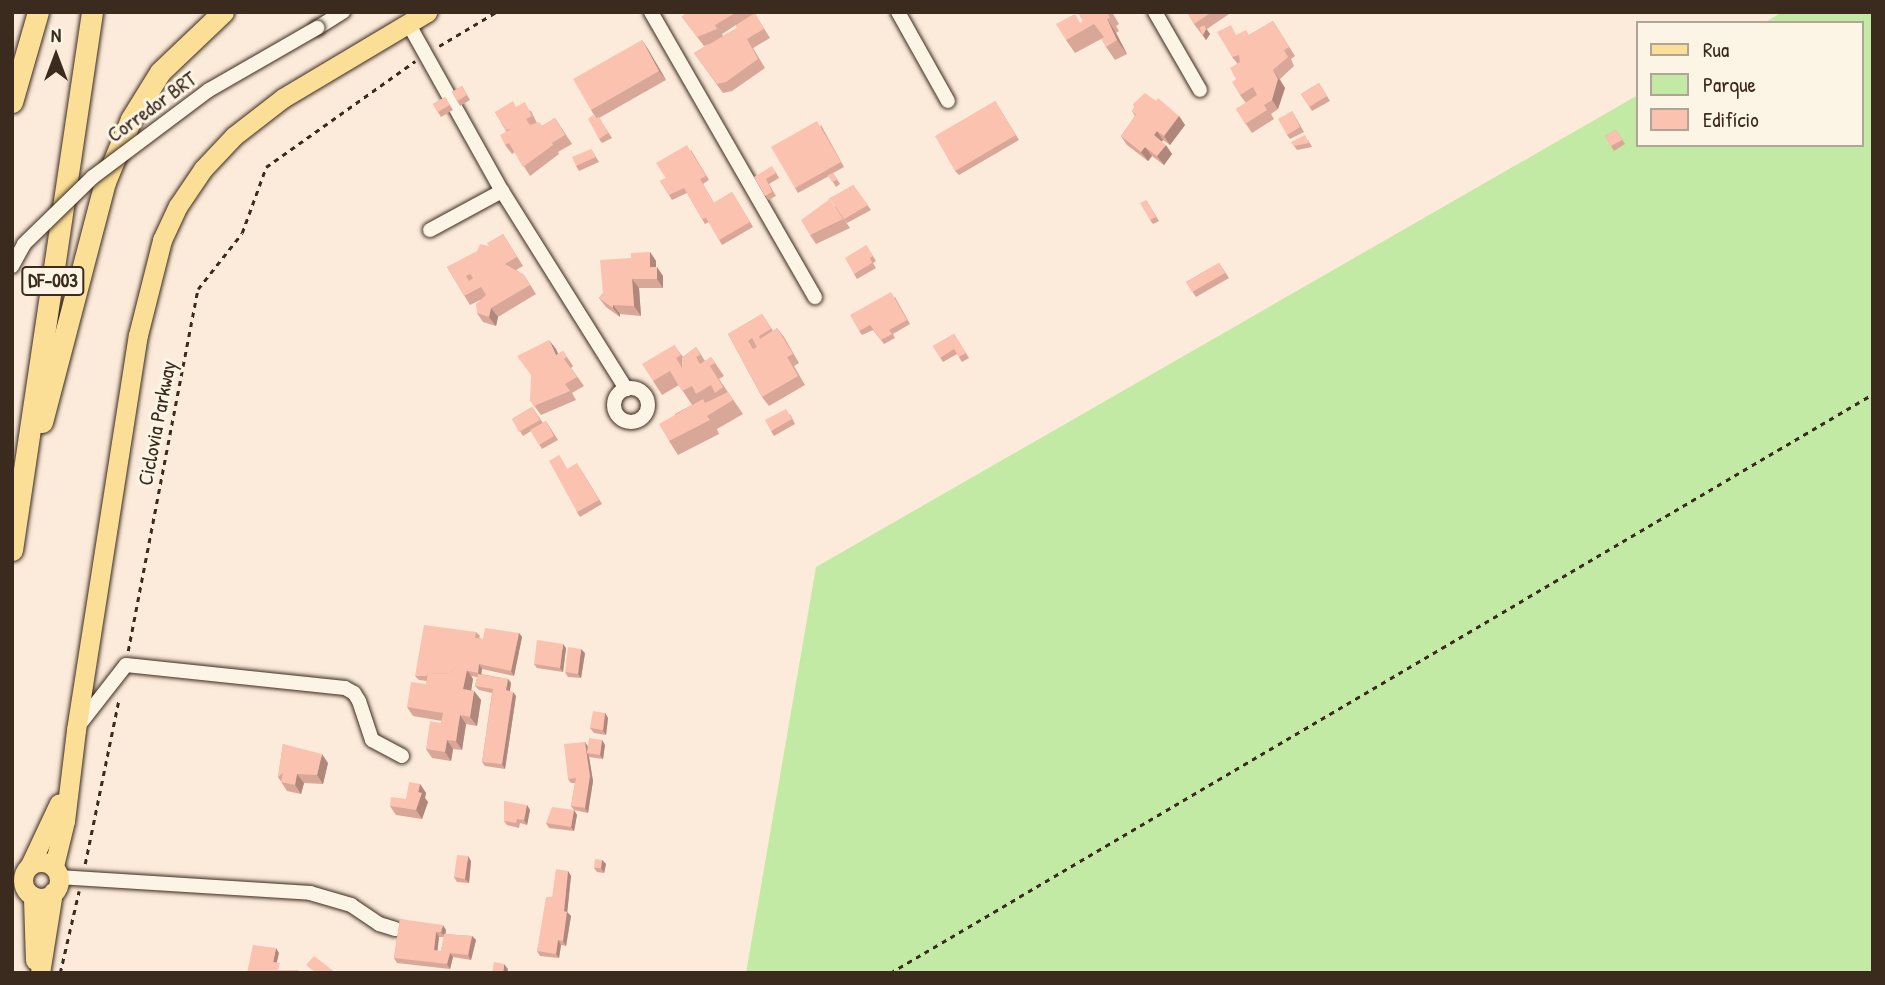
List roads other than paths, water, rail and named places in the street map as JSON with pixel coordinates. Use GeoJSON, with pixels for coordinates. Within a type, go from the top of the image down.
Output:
{"type":"FeatureCollection","features":[{"type":"Feature","properties":{"kind":"highway"},"geometry":{"type":"LineString","coordinates":[[12,102],[38,12]]}},
{"type":"Feature","properties":{"kind":"highway","name":"DF-003"},"geometry":{"type":"LineString","coordinates":[[12,550],[92,12]]}},
{"type":"Feature","properties":{"kind":"highway"},"geometry":{"type":"LineString","coordinates":[[25,467],[47,411],[105,183],[131,119],[160,72],[223,12]]}},
{"type":"Feature","properties":{"kind":"main road"},"geometry":{"type":"LineString","coordinates":[[38,973],[65,821],[76,730],[138,335],[148,285],[173,217],[203,169],[234,136],[283,98],[427,12]]}},
{"type":"Feature","properties":{"kind":"main road"},"geometry":{"type":"LineString","coordinates":[[38,973],[33,898],[25,885],[25,873],[69,783]]}},
{"type":"Feature","properties":{"kind":"main road"},"geometry":{"type":"LineString","coordinates":[[30,865],[47,861],[55,878],[49,898],[33,898]]}},
{"type":"Feature","properties":{"kind":"street","name":"Corredor BRT"},"geometry":{"type":"LineString","coordinates":[[12,267],[24,244],[93,177],[209,90],[343,12]]}},
{"type":"Feature","properties":{"kind":"street"},"geometry":{"type":"LineString","coordinates":[[651,12],[815,296]]}},
{"type":"Feature","properties":{"kind":"street"},"geometry":{"type":"LineString","coordinates":[[898,12],[948,101]]}},
{"type":"Feature","properties":{"kind":"street"},"geometry":{"type":"LineString","coordinates":[[1155,12],[1200,90]]}},
{"type":"Feature","properties":{"kind":"street"},"geometry":{"type":"LineString","coordinates":[[408,23],[502,191],[625,389]]}},
{"type":"Feature","properties":{"kind":"street"},"geometry":{"type":"LineString","coordinates":[[430,230],[502,191]]}},
{"type":"Feature","properties":{"kind":"street"},"geometry":{"type":"LineString","coordinates":[[76,730],[126,665],[345,688],[355,692],[372,740],[402,756]]}},
{"type":"Feature","properties":{"kind":"street"},"geometry":{"type":"LineString","coordinates":[[55,878],[82,876],[310,893],[351,905],[379,924],[395,929]]}}]}
